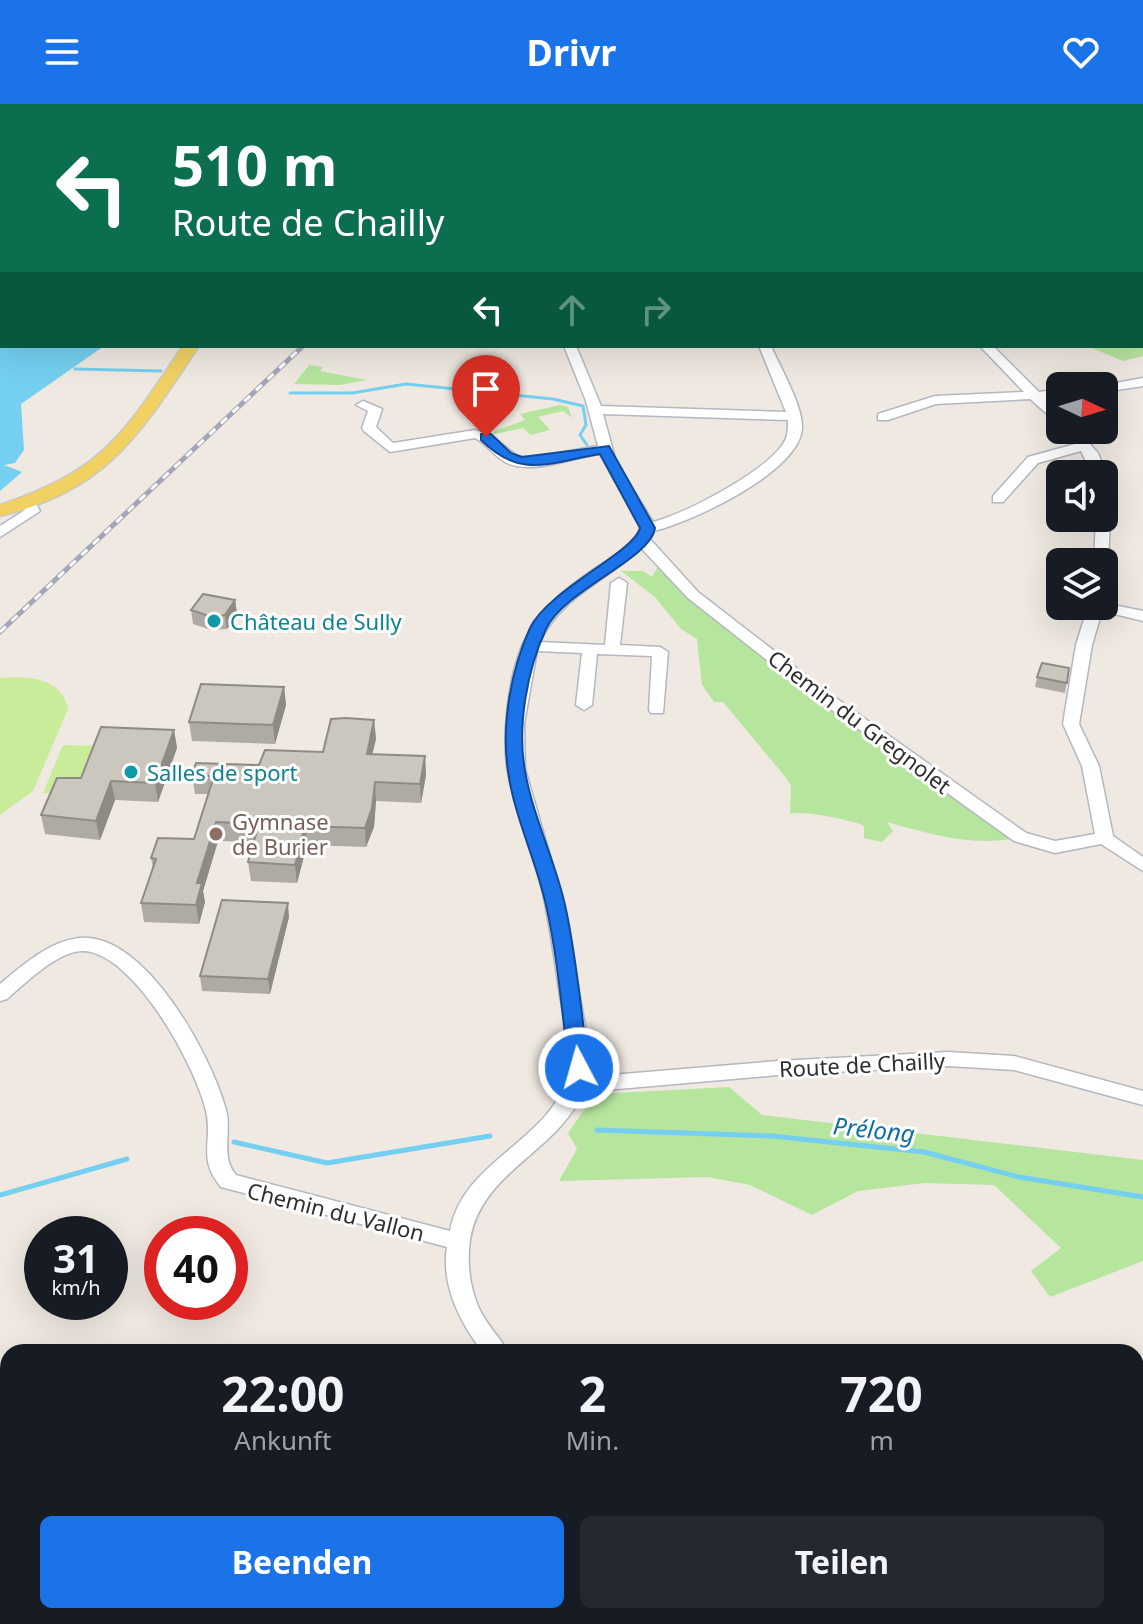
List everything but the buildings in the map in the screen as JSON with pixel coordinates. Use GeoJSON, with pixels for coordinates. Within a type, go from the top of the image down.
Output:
{"type":"FeatureCollection","features":[{"type":"Feature","properties":{"kind":"main road"},"geometry":{"type":"LineString","coordinates":[[0,511],[74,480],[118,448],[190,348]]}},
{"type":"Feature","properties":{"kind":"street"},"geometry":{"type":"LineString","coordinates":[[571,348],[596,410],[604,449],[645,534]]}},
{"type":"Feature","properties":{"kind":"street"},"geometry":{"type":"LineString","coordinates":[[491,1344],[466,1308],[456,1279],[457,1241],[462,1219],[486,1180],[563,1109],[577,1085],[576,1031],[556,906],[516,771],[516,712],[530,646],[544,616],[555,604],[645,534],[687,516],[774,462],[794,437],[794,416],[766,348]]}},
{"type":"Feature","properties":{"kind":"street"},"geometry":{"type":"LineString","coordinates":[[988,348],[1046,408]]}},
{"type":"Feature","properties":{"kind":"street"},"geometry":{"type":"LineString","coordinates":[[1118,386],[1143,382]]}},
{"type":"Feature","properties":{"kind":"street"},"geometry":{"type":"LineString","coordinates":[[883,417],[935,400],[1046,395]]}},
{"type":"Feature","properties":{"kind":"street"},"geometry":{"type":"LineString","coordinates":[[363,405],[375,409],[369,428],[390,448],[476,434],[488,438],[506,456],[518,461],[604,449]]}},
{"type":"Feature","properties":{"kind":"street"},"geometry":{"type":"LineString","coordinates":[[596,410],[794,416]]}},
{"type":"Feature","properties":{"kind":"street"},"geometry":{"type":"LineString","coordinates":[[998,499],[1033,460],[1084,446],[1095,460]]}},
{"type":"Feature","properties":{"kind":"street"},"geometry":{"type":"LineString","coordinates":[[0,533],[33,511],[28,501]]}},
{"type":"Feature","properties":{"kind":"street","name":"Chemin du Gregnolet"},"geometry":{"type":"LineString","coordinates":[[645,534],[704,604],[820,694],[1020,837],[1055,847],[1104,838]]}},
{"type":"Feature","properties":{"kind":"street"},"geometry":{"type":"LineString","coordinates":[[612,650],[619,583]]}},
{"type":"Feature","properties":{"kind":"street"},"geometry":{"type":"LineString","coordinates":[[1118,611],[1143,616]]}},
{"type":"Feature","properties":{"kind":"street"},"geometry":{"type":"LineString","coordinates":[[1092,620],[1084,645],[1071,724],[1088,751],[1095,774],[1104,838],[1143,865]]}},
{"type":"Feature","properties":{"kind":"street"},"geometry":{"type":"LineString","coordinates":[[530,646],[660,652],[657,710]]}},
{"type":"Feature","properties":{"kind":"street"},"geometry":{"type":"LineString","coordinates":[[584,705],[590,649]]}},
{"type":"Feature","properties":{"kind":"street","name":"Chemin du Vallon"},"geometry":{"type":"LineString","coordinates":[[0,994],[68,948],[88,944],[109,951],[136,975],[191,1045],[217,1112],[219,1130],[215,1158],[221,1175],[229,1181],[457,1241]]}},
{"type":"Feature","properties":{"kind":"street","name":"Route de Chailly"},"geometry":{"type":"LineString","coordinates":[[577,1085],[778,1068],[967,1059],[1026,1065],[1143,1098]]}},
{"type":"Feature","properties":{"kind":"green space"},"geometry":{"type":"Polygon","coordinates":[[[1092,348],[1143,348],[1143,356],[1123,361],[1092,348]]]}},
{"type":"Feature","properties":{"kind":"green space"},"geometry":{"type":"Polygon","coordinates":[[[309,365],[323,367],[320,371],[367,380],[340,385],[294,384],[309,365]]]}},
{"type":"Feature","properties":{"kind":"green space"},"geometry":{"type":"Polygon","coordinates":[[[560,405],[568,407],[572,418],[563,411],[538,417],[550,430],[531,435],[523,428],[492,432],[525,420],[520,414],[560,405]]]}},
{"type":"Feature","properties":{"kind":"green space"},"geometry":{"type":"Polygon","coordinates":[[[657,568],[663,568],[689,596],[1020,837],[970,840],[887,822],[893,831],[882,842],[864,838],[864,826],[858,824],[815,814],[790,814],[791,786],[787,779],[723,702],[714,702],[702,685],[697,639],[681,629],[655,597],[621,571],[643,571],[652,577],[657,568]]]}},
{"type":"Feature","properties":{"kind":"green space"},"geometry":{"type":"Polygon","coordinates":[[[0,678],[31,678],[51,685],[64,698],[68,709],[33,791],[0,815],[0,678]]]}},
{"type":"Feature","properties":{"kind":"green space"},"geometry":{"type":"Polygon","coordinates":[[[63,745],[101,746],[82,795],[43,793],[63,745]]]}},
{"type":"Feature","properties":{"kind":"green space"},"geometry":{"type":"Polygon","coordinates":[[[729,1087],[762,1115],[1143,1160],[1143,1261],[1050,1297],[1031,1271],[1061,1248],[994,1185],[925,1183],[858,1191],[812,1215],[750,1185],[708,1177],[559,1181],[577,1149],[568,1133],[595,1094],[729,1087]]]}},
{"type":"Feature","properties":{"kind":"water"},"geometry":{"type":"Polygon","coordinates":[[[0,348],[101,348],[21,404],[24,450],[15,463],[4,465],[22,472],[0,491],[0,348]]]}},
{"type":"Feature","properties":{"kind":"waterway"},"geometry":{"type":"LineString","coordinates":[[75,369],[161,371]]}},
{"type":"Feature","properties":{"kind":"waterway"},"geometry":{"type":"LineString","coordinates":[[290,393],[352,393],[406,384],[553,399],[583,406],[586,425],[580,435],[587,445]]}},
{"type":"Feature","properties":{"kind":"waterway","name":"Prélong"},"geometry":{"type":"LineString","coordinates":[[597,1130],[772,1136],[924,1152],[1019,1177],[1143,1197]]}},
{"type":"Feature","properties":{"kind":"waterway","name":"Prélong"},"geometry":{"type":"LineString","coordinates":[[234,1142],[327,1163],[490,1136]]}},
{"type":"Feature","properties":{"kind":"waterway","name":"Prélong"},"geometry":{"type":"LineString","coordinates":[[0,1195],[127,1159]]}},
{"type":"Feature","properties":{"kind":"railway"},"geometry":{"type":"LineString","coordinates":[[0,632],[301,348]]}},
{"type":"Feature","properties":{"kind":"place","name":"Château de Sully"},"geometry":{"type":"Point","coordinates":[214,621]}},
{"type":"Feature","properties":{"kind":"place","name":"Salles de sport"},"geometry":{"type":"Point","coordinates":[131,772]}},
{"type":"Feature","properties":{"kind":"place","name":"Gymnase de Burier"},"geometry":{"type":"Point","coordinates":[216,834]}},
{"type":"Feature","properties":{"kind":"route"},"geometry":{"type":"LineString","coordinates":[[486,437],[511,460],[521,462],[604,449],[615,475],[641,511],[648,528],[647,535],[636,546],[569,592],[544,616],[530,646],[514,724],[519,784],[556,906],[579,1068]]}}]}
